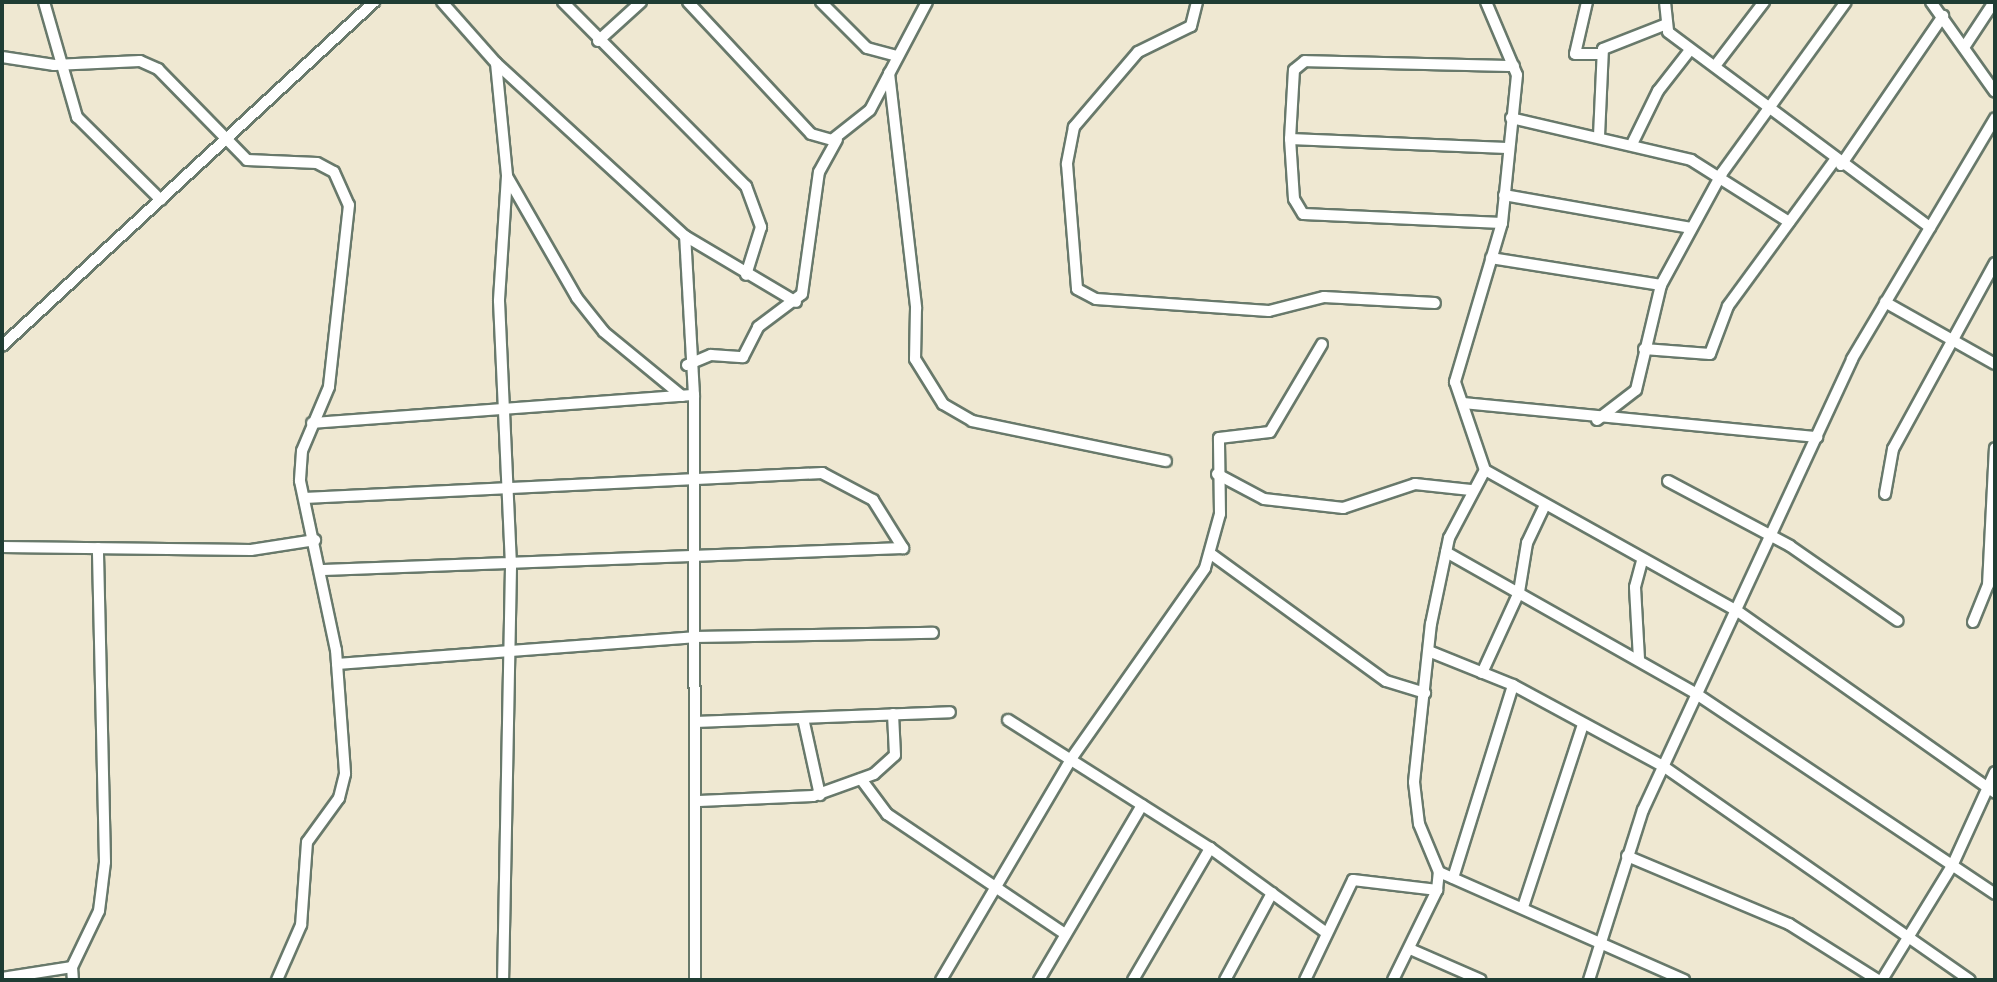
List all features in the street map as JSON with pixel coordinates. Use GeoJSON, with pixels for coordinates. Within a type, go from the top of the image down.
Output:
{"type":"FeatureCollection","features":[{"type":"Feature","properties":{"kind":"street"},"geometry":{"type":"LineString","coordinates":[[44,2],[59,64],[77,117],[161,200]]}},
{"type":"Feature","properties":{"kind":"street"},"geometry":{"type":"LineString","coordinates":[[5,340],[374,2]]}},
{"type":"Feature","properties":{"kind":"street"},"geometry":{"type":"LineString","coordinates":[[442,2],[496,63],[685,236],[796,302]]}},
{"type":"Feature","properties":{"kind":"street"},"geometry":{"type":"LineString","coordinates":[[563,2],[598,41],[746,186],[761,227],[746,275]]}},
{"type":"Feature","properties":{"kind":"street"},"geometry":{"type":"LineString","coordinates":[[598,41],[641,2]]}},
{"type":"Feature","properties":{"kind":"street"},"geometry":{"type":"LineString","coordinates":[[688,2],[811,134],[837,140]]}},
{"type":"Feature","properties":{"kind":"street"},"geometry":{"type":"LineString","coordinates":[[821,2],[867,48],[896,56]]}},
{"type":"Feature","properties":{"kind":"street"},"geometry":{"type":"LineString","coordinates":[[687,365],[711,355],[743,357],[758,327],[796,302],[806,285],[819,172],[837,140],[870,110],[927,2]]}},
{"type":"Feature","properties":{"kind":"street"},"geometry":{"type":"LineString","coordinates":[[1197,2],[1191,26],[1138,52],[1074,127],[1067,164],[1077,289],[1096,299],[1269,311],[1324,297],[1435,303]]}},
{"type":"Feature","properties":{"kind":"street"},"geometry":{"type":"LineString","coordinates":[[1486,2],[1514,66],[1511,118],[1502,223],[1457,363],[1463,403],[1485,470],[1642,561],[1736,610],[1990,790]]}},
{"type":"Feature","properties":{"kind":"street"},"geometry":{"type":"LineString","coordinates":[[1587,2],[1575,54],[1602,54]]}},
{"type":"Feature","properties":{"kind":"street"},"geometry":{"type":"LineString","coordinates":[[1665,2],[1664,25],[1690,50],[1930,227]]}},
{"type":"Feature","properties":{"kind":"street"},"geometry":{"type":"LineString","coordinates":[[1715,66],[1764,2]]}},
{"type":"Feature","properties":{"kind":"street"},"geometry":{"type":"LineString","coordinates":[[1597,420],[1636,390],[1661,285],[1722,173],[1846,2]]}},
{"type":"Feature","properties":{"kind":"street"},"geometry":{"type":"LineString","coordinates":[[1931,2],[1995,92]]}},
{"type":"Feature","properties":{"kind":"street"},"geometry":{"type":"LineString","coordinates":[[1965,46],[1994,2]]}},
{"type":"Feature","properties":{"kind":"street"},"geometry":{"type":"LineString","coordinates":[[1644,349],[1710,354],[1728,306],[1789,222],[1838,162],[1943,16]]}},
{"type":"Feature","properties":{"kind":"street"},"geometry":{"type":"LineString","coordinates":[[1599,136],[1602,54],[1614,41],[1664,25]]}},
{"type":"Feature","properties":{"kind":"street"},"geometry":{"type":"LineString","coordinates":[[1633,142],[1658,91],[1690,50]]}},
{"type":"Feature","properties":{"kind":"street"},"geometry":{"type":"LineString","coordinates":[[2,57],[59,64],[140,61],[158,69],[226,139],[257,165],[317,163],[334,172],[349,205],[333,362],[302,451],[304,498],[323,570],[337,664],[345,774],[339,798],[307,842],[301,925],[277,980]]}},
{"type":"Feature","properties":{"kind":"street"},"geometry":{"type":"LineString","coordinates":[[1502,223],[1310,217],[1294,199],[1290,139],[1294,70],[1305,61],[1514,66]]}},
{"type":"Feature","properties":{"kind":"street"},"geometry":{"type":"LineString","coordinates":[[496,63],[507,176],[499,301],[511,567],[503,980]]}},
{"type":"Feature","properties":{"kind":"street"},"geometry":{"type":"LineString","coordinates":[[889,73],[916,308],[915,359],[943,404],[972,421],[1166,461]]}},
{"type":"Feature","properties":{"kind":"street"},"geometry":{"type":"LineString","coordinates":[[1511,118],[1633,142],[1722,173],[1789,222]]}},
{"type":"Feature","properties":{"kind":"street"},"geometry":{"type":"LineString","coordinates":[[1589,980],[1627,856],[1695,693],[1885,302],[1995,118]]}},
{"type":"Feature","properties":{"kind":"street"},"geometry":{"type":"LineString","coordinates":[[1290,139],[1507,148]]}},
{"type":"Feature","properties":{"kind":"street"},"geometry":{"type":"LineString","coordinates":[[507,176],[577,298],[604,332],[682,396]]}},
{"type":"Feature","properties":{"kind":"street"},"geometry":{"type":"LineString","coordinates":[[1504,195],[1691,228]]}},
{"type":"Feature","properties":{"kind":"street"},"geometry":{"type":"LineString","coordinates":[[685,236],[687,365],[694,395],[695,722],[699,801],[695,980]]}},
{"type":"Feature","properties":{"kind":"street"},"geometry":{"type":"LineString","coordinates":[[1491,258],[1661,285]]}},
{"type":"Feature","properties":{"kind":"street"},"geometry":{"type":"LineString","coordinates":[[1885,494],[1893,449],[1995,263]]}},
{"type":"Feature","properties":{"kind":"street"},"geometry":{"type":"LineString","coordinates":[[1885,302],[1995,364]]}},
{"type":"Feature","properties":{"kind":"street"},"geometry":{"type":"LineString","coordinates":[[941,980],[1071,759],[1176,616],[1211,554],[1220,514],[1217,474],[1219,438],[1270,432],[1322,344]]}},
{"type":"Feature","properties":{"kind":"street"},"geometry":{"type":"LineString","coordinates":[[312,423],[694,395]]}},
{"type":"Feature","properties":{"kind":"street"},"geometry":{"type":"LineString","coordinates":[[1463,403],[1597,420],[1817,437]]}},
{"type":"Feature","properties":{"kind":"street"},"geometry":{"type":"LineString","coordinates":[[1973,622],[1988,585],[1995,448]]}},
{"type":"Feature","properties":{"kind":"street"},"geometry":{"type":"LineString","coordinates":[[1393,980],[1437,890],[1439,872],[1415,808],[1425,693],[1446,552],[1471,490],[1485,470]]}},
{"type":"Feature","properties":{"kind":"street"},"geometry":{"type":"LineString","coordinates":[[304,498],[693,476],[822,473],[873,500],[903,548],[511,567],[323,570]]}},
{"type":"Feature","properties":{"kind":"street"},"geometry":{"type":"LineString","coordinates":[[1217,474],[1264,499],[1343,508],[1415,484],[1471,490]]}},
{"type":"Feature","properties":{"kind":"street"},"geometry":{"type":"LineString","coordinates":[[1668,481],[1770,536],[1898,621]]}},
{"type":"Feature","properties":{"kind":"street"},"geometry":{"type":"LineString","coordinates":[[1482,673],[1519,592],[1527,543],[1545,505]]}},
{"type":"Feature","properties":{"kind":"street"},"geometry":{"type":"LineString","coordinates":[[2,547],[251,550],[315,540]]}},
{"type":"Feature","properties":{"kind":"street"},"geometry":{"type":"LineString","coordinates":[[73,980],[72,967],[99,911],[105,862],[98,548]]}},
{"type":"Feature","properties":{"kind":"street"},"geometry":{"type":"LineString","coordinates":[[1446,552],[1695,693],[1995,894]]}},
{"type":"Feature","properties":{"kind":"street"},"geometry":{"type":"LineString","coordinates":[[1211,554],[1386,681],[1425,693]]}},
{"type":"Feature","properties":{"kind":"street"},"geometry":{"type":"LineString","coordinates":[[1639,659],[1635,587],[1642,561]]}},
{"type":"Feature","properties":{"kind":"street"},"geometry":{"type":"LineString","coordinates":[[337,664],[511,654],[694,637],[933,633]]}},
{"type":"Feature","properties":{"kind":"street"},"geometry":{"type":"LineString","coordinates":[[1431,652],[1513,685],[1663,766],[1970,980]]}},
{"type":"Feature","properties":{"kind":"street"},"geometry":{"type":"LineString","coordinates":[[1453,878],[1513,685]]}},
{"type":"Feature","properties":{"kind":"street"},"geometry":{"type":"LineString","coordinates":[[695,722],[950,712]]}},
{"type":"Feature","properties":{"kind":"street"},"geometry":{"type":"LineString","coordinates":[[699,801],[820,795],[861,779],[895,755],[893,714]]}},
{"type":"Feature","properties":{"kind":"street"},"geometry":{"type":"LineString","coordinates":[[803,718],[820,795]]}},
{"type":"Feature","properties":{"kind":"street"},"geometry":{"type":"LineString","coordinates":[[1008,720],[1210,848],[1324,931]]}},
{"type":"Feature","properties":{"kind":"street"},"geometry":{"type":"LineString","coordinates":[[1524,904],[1583,725]]}},
{"type":"Feature","properties":{"kind":"street"},"geometry":{"type":"LineString","coordinates":[[1627,856],[1789,924],[1880,980],[1953,864],[1990,790],[1995,772]]}},
{"type":"Feature","properties":{"kind":"street"},"geometry":{"type":"LineString","coordinates":[[861,779],[887,814],[1065,934]]}},
{"type":"Feature","properties":{"kind":"street"},"geometry":{"type":"LineString","coordinates":[[1039,980],[1142,805]]}},
{"type":"Feature","properties":{"kind":"street"},"geometry":{"type":"LineString","coordinates":[[1133,980],[1210,848]]}},
{"type":"Feature","properties":{"kind":"street"},"geometry":{"type":"LineString","coordinates":[[1439,872],[1524,904],[1600,943],[1684,980]]}},
{"type":"Feature","properties":{"kind":"street"},"geometry":{"type":"LineString","coordinates":[[1305,980],[1324,931],[1353,880],[1437,890]]}},
{"type":"Feature","properties":{"kind":"street"},"geometry":{"type":"LineString","coordinates":[[1225,980],[1272,893]]}},
{"type":"Feature","properties":{"kind":"street"},"geometry":{"type":"LineString","coordinates":[[1410,949],[1481,980]]}},
{"type":"Feature","properties":{"kind":"street"},"geometry":{"type":"LineString","coordinates":[[2,978],[72,967]]}}]}
